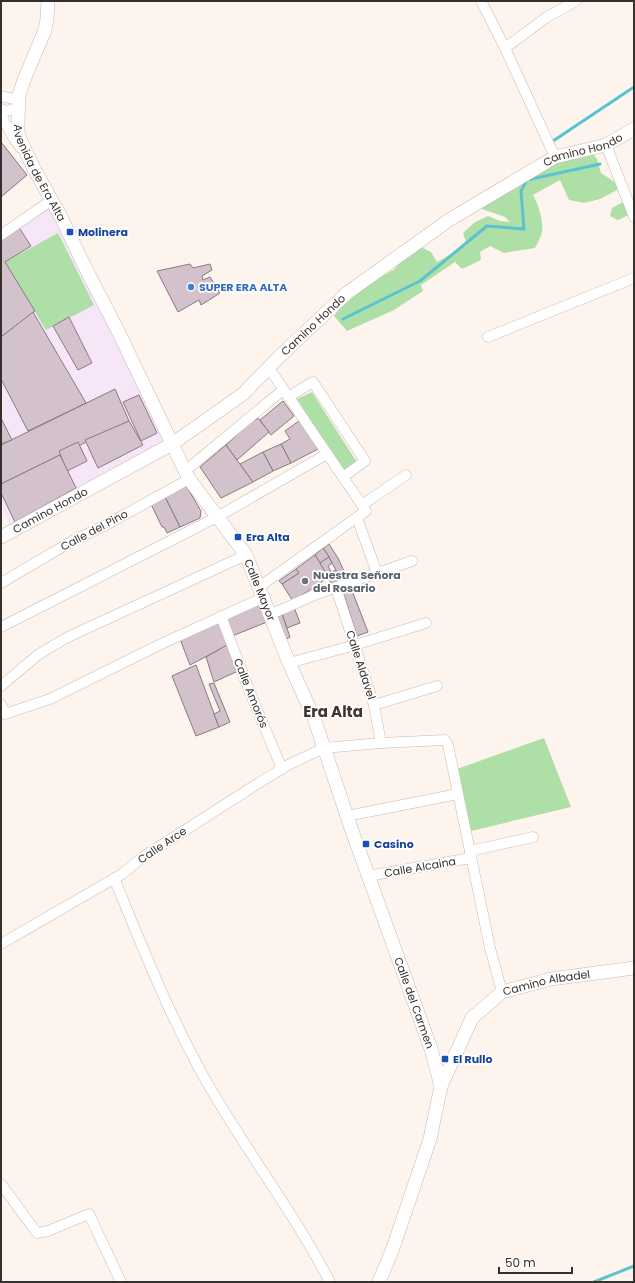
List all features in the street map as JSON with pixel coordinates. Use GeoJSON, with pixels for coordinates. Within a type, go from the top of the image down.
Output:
{"type":"FeatureCollection","features":[{"type":"Feature","properties":{"kind":"main road","name":"Avenida de Era Alta"},"geometry":{"type":"LineString","coordinates":[[48,1],[45,30],[24,80],[18,104],[18,133],[25,151],[52,200],[118,330],[172,444]]}},
{"type":"Feature","properties":{"kind":"main road","name":"Camino Hondo"},"geometry":{"type":"LineString","coordinates":[[1,537],[172,444],[243,394],[348,293],[551,148],[606,145],[634,129]]}},
{"type":"Feature","properties":{"kind":"main road","name":"Calle Mayor"},"geometry":{"type":"LineString","coordinates":[[172,444],[187,475],[246,555],[288,663],[314,718],[324,748]]}},
{"type":"Feature","properties":{"kind":"main road","name":"Calle del Carmen"},"geometry":{"type":"LineString","coordinates":[[324,748],[368,876],[431,1049],[442,1086],[430,1139],[393,1248],[379,1282]]}},
{"type":"Feature","properties":{"kind":"main road","name":"Camino Albadel"},"geometry":{"type":"LineString","coordinates":[[442,1086],[472,1018],[502,992],[552,979],[634,968]]}},
{"type":"Feature","properties":{"kind":"street"},"geometry":{"type":"LineString","coordinates":[[481,1],[506,48],[551,148]]}},
{"type":"Feature","properties":{"kind":"street"},"geometry":{"type":"LineString","coordinates":[[506,48],[547,17],[576,1]]}},
{"type":"Feature","properties":{"kind":"street"},"geometry":{"type":"LineString","coordinates":[[1,96],[18,104]]}},
{"type":"Feature","properties":{"kind":"street"},"geometry":{"type":"LineString","coordinates":[[1,109],[7,111],[18,104]]}},
{"type":"Feature","properties":{"kind":"street"},"geometry":{"type":"LineString","coordinates":[[1,116],[14,140],[25,151]]}},
{"type":"Feature","properties":{"kind":"street"},"geometry":{"type":"LineString","coordinates":[[606,145],[634,217]]}},
{"type":"Feature","properties":{"kind":"street"},"geometry":{"type":"LineString","coordinates":[[1,235],[52,200]]}},
{"type":"Feature","properties":{"kind":"street"},"geometry":{"type":"LineString","coordinates":[[488,337],[634,278]]}},
{"type":"Feature","properties":{"kind":"street"},"geometry":{"type":"LineString","coordinates":[[1,704],[5,714],[50,699],[221,616],[260,593],[366,511],[269,368]]}},
{"type":"Feature","properties":{"kind":"street","name":"Calle del Pino"},"geometry":{"type":"LineString","coordinates":[[1,583],[74,540],[106,525],[187,475],[286,394],[313,382],[365,461],[343,477]]}},
{"type":"Feature","properties":{"kind":"street"},"geometry":{"type":"LineString","coordinates":[[1,627],[217,516],[327,454]]}},
{"type":"Feature","properties":{"kind":"street"},"geometry":{"type":"LineString","coordinates":[[362,505],[406,475]]}},
{"type":"Feature","properties":{"kind":"street"},"geometry":{"type":"LineString","coordinates":[[357,518],[377,573]]}},
{"type":"Feature","properties":{"kind":"street"},"geometry":{"type":"LineString","coordinates":[[1,686],[38,654],[68,637],[246,555]]}},
{"type":"Feature","properties":{"kind":"street"},"geometry":{"type":"LineString","coordinates":[[269,615],[317,594],[412,561]]}},
{"type":"Feature","properties":{"kind":"street","name":"Calle Aldavel"},"geometry":{"type":"LineString","coordinates":[[336,588],[374,705],[381,743]]}},
{"type":"Feature","properties":{"kind":"street","name":"Calle Amorós"},"geometry":{"type":"LineString","coordinates":[[221,616],[249,690],[282,769]]}},
{"type":"Feature","properties":{"kind":"street"},"geometry":{"type":"LineString","coordinates":[[288,663],[355,645],[426,623]]}},
{"type":"Feature","properties":{"kind":"street"},"geometry":{"type":"LineString","coordinates":[[374,705],[438,686]]}},
{"type":"Feature","properties":{"kind":"street"},"geometry":{"type":"LineString","coordinates":[[324,748],[381,743],[445,740],[448,745],[490,948],[502,992]]}},
{"type":"Feature","properties":{"kind":"street","name":"Calle Arce"},"geometry":{"type":"LineString","coordinates":[[1,944],[114,878],[143,857],[282,769],[324,748]]}},
{"type":"Feature","properties":{"kind":"street"},"geometry":{"type":"LineString","coordinates":[[347,816],[458,794]]}},
{"type":"Feature","properties":{"kind":"street","name":"Calle Alcaina"},"geometry":{"type":"LineString","coordinates":[[368,876],[470,854],[533,837]]}},
{"type":"Feature","properties":{"kind":"street"},"geometry":{"type":"LineString","coordinates":[[114,878],[169,1010],[205,1079],[261,1170],[313,1249],[330,1282]]}},
{"type":"Feature","properties":{"kind":"street"},"geometry":{"type":"LineString","coordinates":[[1,1184],[37,1232],[48,1231],[89,1214],[121,1282]]}},
{"type":"Feature","properties":{"kind":"shaded area"},"geometry":{"type":"Polygon","coordinates":[[[53,202],[172,444],[12,531],[1,506],[1,238],[53,202]]]}},
{"type":"Feature","properties":{"kind":"green space"},"geometry":{"type":"Polygon","coordinates":[[[593,154],[597,159],[601,173],[619,185],[625,202],[634,202],[634,216],[629,215],[618,220],[610,216],[612,208],[623,202],[619,189],[600,199],[584,203],[569,200],[560,180],[533,195],[542,221],[541,236],[535,248],[504,253],[490,246],[480,252],[481,260],[462,269],[455,262],[421,285],[423,291],[394,310],[347,331],[334,316],[344,302],[367,285],[395,269],[400,260],[419,246],[431,252],[437,262],[467,245],[463,233],[475,222],[488,216],[500,221],[510,222],[505,217],[482,209],[479,204],[557,159],[593,154]]]}},
{"type":"Feature","properties":{"kind":"green space"},"geometry":{"type":"Polygon","coordinates":[[[58,233],[94,305],[46,330],[5,262],[58,233]]]}},
{"type":"Feature","properties":{"kind":"green space"},"geometry":{"type":"Polygon","coordinates":[[[312,392],[358,464],[344,472],[297,399],[312,392]]]}},
{"type":"Feature","properties":{"kind":"green space"},"geometry":{"type":"Polygon","coordinates":[[[544,738],[571,807],[471,831],[457,769],[544,738]]]}},
{"type":"Feature","properties":{"kind":"building"},"geometry":{"type":"Polygon","coordinates":[[[1,142],[27,175],[1,197],[1,142]]]}},
{"type":"Feature","properties":{"kind":"building"},"geometry":{"type":"Polygon","coordinates":[[[18,226],[31,246],[5,262],[35,311],[1,337],[1,238],[18,226]]]}},
{"type":"Feature","properties":{"kind":"building","name":"SUPER ERA ALTA"},"geometry":{"type":"Polygon","coordinates":[[[190,264],[193,268],[210,264],[212,270],[202,276],[203,280],[210,277],[220,293],[201,305],[199,300],[178,312],[157,271],[190,264]]]}},
{"type":"Feature","properties":{"kind":"building"},"geometry":{"type":"Polygon","coordinates":[[[33,312],[86,403],[28,431],[1,379],[1,337],[33,312]]]}},
{"type":"Feature","properties":{"kind":"building"},"geometry":{"type":"Polygon","coordinates":[[[69,317],[92,363],[78,370],[53,326],[69,317]]]}},
{"type":"Feature","properties":{"kind":"building"},"geometry":{"type":"Polygon","coordinates":[[[115,389],[129,421],[1,484],[1,445],[115,389]]]}},
{"type":"Feature","properties":{"kind":"building"},"geometry":{"type":"Polygon","coordinates":[[[139,395],[157,433],[141,441],[123,402],[139,395]]]}},
{"type":"Feature","properties":{"kind":"building"},"geometry":{"type":"Polygon","coordinates":[[[283,401],[294,416],[271,435],[260,420],[283,401]]]}},
{"type":"Feature","properties":{"kind":"building"},"geometry":{"type":"Polygon","coordinates":[[[1,418],[12,440],[1,444],[1,418]]]}},
{"type":"Feature","properties":{"kind":"building"},"geometry":{"type":"Polygon","coordinates":[[[258,418],[269,432],[237,460],[226,445],[253,420],[254,421],[258,418]]]}},
{"type":"Feature","properties":{"kind":"building"},"geometry":{"type":"Polygon","coordinates":[[[129,421],[143,445],[98,468],[85,440],[129,421]]]}},
{"type":"Feature","properties":{"kind":"building"},"geometry":{"type":"Polygon","coordinates":[[[299,421],[318,449],[291,463],[281,444],[290,439],[285,431],[299,421]]]}},
{"type":"Feature","properties":{"kind":"building"},"geometry":{"type":"Polygon","coordinates":[[[78,442],[87,461],[67,471],[59,451],[78,442]]]}},
{"type":"Feature","properties":{"kind":"building"},"geometry":{"type":"Polygon","coordinates":[[[281,444],[291,463],[273,471],[263,452],[281,444]]]}},
{"type":"Feature","properties":{"kind":"building"},"geometry":{"type":"Polygon","coordinates":[[[226,445],[253,482],[221,498],[200,467],[226,445]]]}},
{"type":"Feature","properties":{"kind":"building"},"geometry":{"type":"Polygon","coordinates":[[[263,452],[273,471],[253,482],[240,464],[263,452]]]}},
{"type":"Feature","properties":{"kind":"building"},"geometry":{"type":"Polygon","coordinates":[[[60,455],[76,488],[15,522],[1,493],[1,484],[60,455]]]}},
{"type":"Feature","properties":{"kind":"building"},"geometry":{"type":"Polygon","coordinates":[[[182,485],[187,487],[201,511],[200,518],[180,527],[164,495],[182,485]]]}},
{"type":"Feature","properties":{"kind":"building"},"geometry":{"type":"Polygon","coordinates":[[[164,495],[180,527],[167,533],[164,527],[162,527],[150,502],[164,495]]]}},
{"type":"Feature","properties":{"kind":"building"},"geometry":{"type":"Polygon","coordinates":[[[329,544],[338,558],[348,580],[342,582],[323,548],[329,544]]]}},
{"type":"Feature","properties":{"kind":"building"},"geometry":{"type":"Polygon","coordinates":[[[323,548],[329,557],[320,563],[315,555],[323,548]]]}},
{"type":"Feature","properties":{"kind":"building","name":"Nuestra Señora del Rosario"},"geometry":{"type":"Polygon","coordinates":[[[315,555],[329,577],[293,601],[282,584],[299,573],[296,569],[315,555]]]}},
{"type":"Feature","properties":{"kind":"building"},"geometry":{"type":"Polygon","coordinates":[[[329,557],[332,563],[328,566],[331,572],[336,570],[342,582],[333,586],[320,563],[329,557]]]}},
{"type":"Feature","properties":{"kind":"building"},"geometry":{"type":"Polygon","coordinates":[[[296,569],[299,573],[282,584],[279,581],[296,569]]]}},
{"type":"Feature","properties":{"kind":"building"},"geometry":{"type":"Polygon","coordinates":[[[346,587],[347,590],[351,588],[368,632],[357,636],[342,589],[346,587]]]}},
{"type":"Feature","properties":{"kind":"building"},"geometry":{"type":"Polygon","coordinates":[[[259,603],[267,622],[232,636],[226,618],[259,603]]]}},
{"type":"Feature","properties":{"kind":"building"},"geometry":{"type":"Polygon","coordinates":[[[294,607],[300,623],[287,628],[281,611],[294,607]]]}},
{"type":"Feature","properties":{"kind":"building"},"geometry":{"type":"Polygon","coordinates":[[[281,611],[290,637],[284,640],[274,615],[281,611]]]}},
{"type":"Feature","properties":{"kind":"building"},"geometry":{"type":"Polygon","coordinates":[[[219,620],[228,645],[190,665],[180,639],[219,620]]]}},
{"type":"Feature","properties":{"kind":"building"},"geometry":{"type":"Polygon","coordinates":[[[227,645],[238,671],[214,682],[206,657],[227,645]]]}},
{"type":"Feature","properties":{"kind":"building"},"geometry":{"type":"Polygon","coordinates":[[[196,665],[219,727],[196,736],[172,676],[196,665]]]}},
{"type":"Feature","properties":{"kind":"building"},"geometry":{"type":"Polygon","coordinates":[[[214,683],[230,722],[219,727],[214,714],[220,711],[209,684],[214,683]]]}},
{"type":"Feature","properties":{"kind":"waterway"},"geometry":{"type":"LineString","coordinates":[[550,143],[634,87]]}},
{"type":"Feature","properties":{"kind":"waterway"},"geometry":{"type":"LineString","coordinates":[[343,319],[420,281],[487,226],[524,229],[521,191],[527,180],[600,164]]}},
{"type":"Feature","properties":{"kind":"waterway"},"geometry":{"type":"LineString","coordinates":[[594,1282],[634,1266]]}},
{"type":"Feature","properties":{"kind":"place","name":"Molinera"},"geometry":{"type":"Point","coordinates":[70,232]}},
{"type":"Feature","properties":{"kind":"place","name":"SUPER ERA ALTA"},"geometry":{"type":"Point","coordinates":[191,287]}},
{"type":"Feature","properties":{"kind":"place","name":"Era Alta"},"geometry":{"type":"Point","coordinates":[238,537]}},
{"type":"Feature","properties":{"kind":"place","name":"Nuestra Señora del Rosario"},"geometry":{"type":"Point","coordinates":[305,581]}},
{"type":"Feature","properties":{"kind":"place","name":"Casino"},"geometry":{"type":"Point","coordinates":[366,844]}},
{"type":"Feature","properties":{"kind":"place","name":"El Rullo"},"geometry":{"type":"Point","coordinates":[445,1059]}},
{"type":"Feature","properties":{"kind":"district","name":"Era Alta"},"geometry":{"type":"Point","coordinates":[333,711]}}]}
